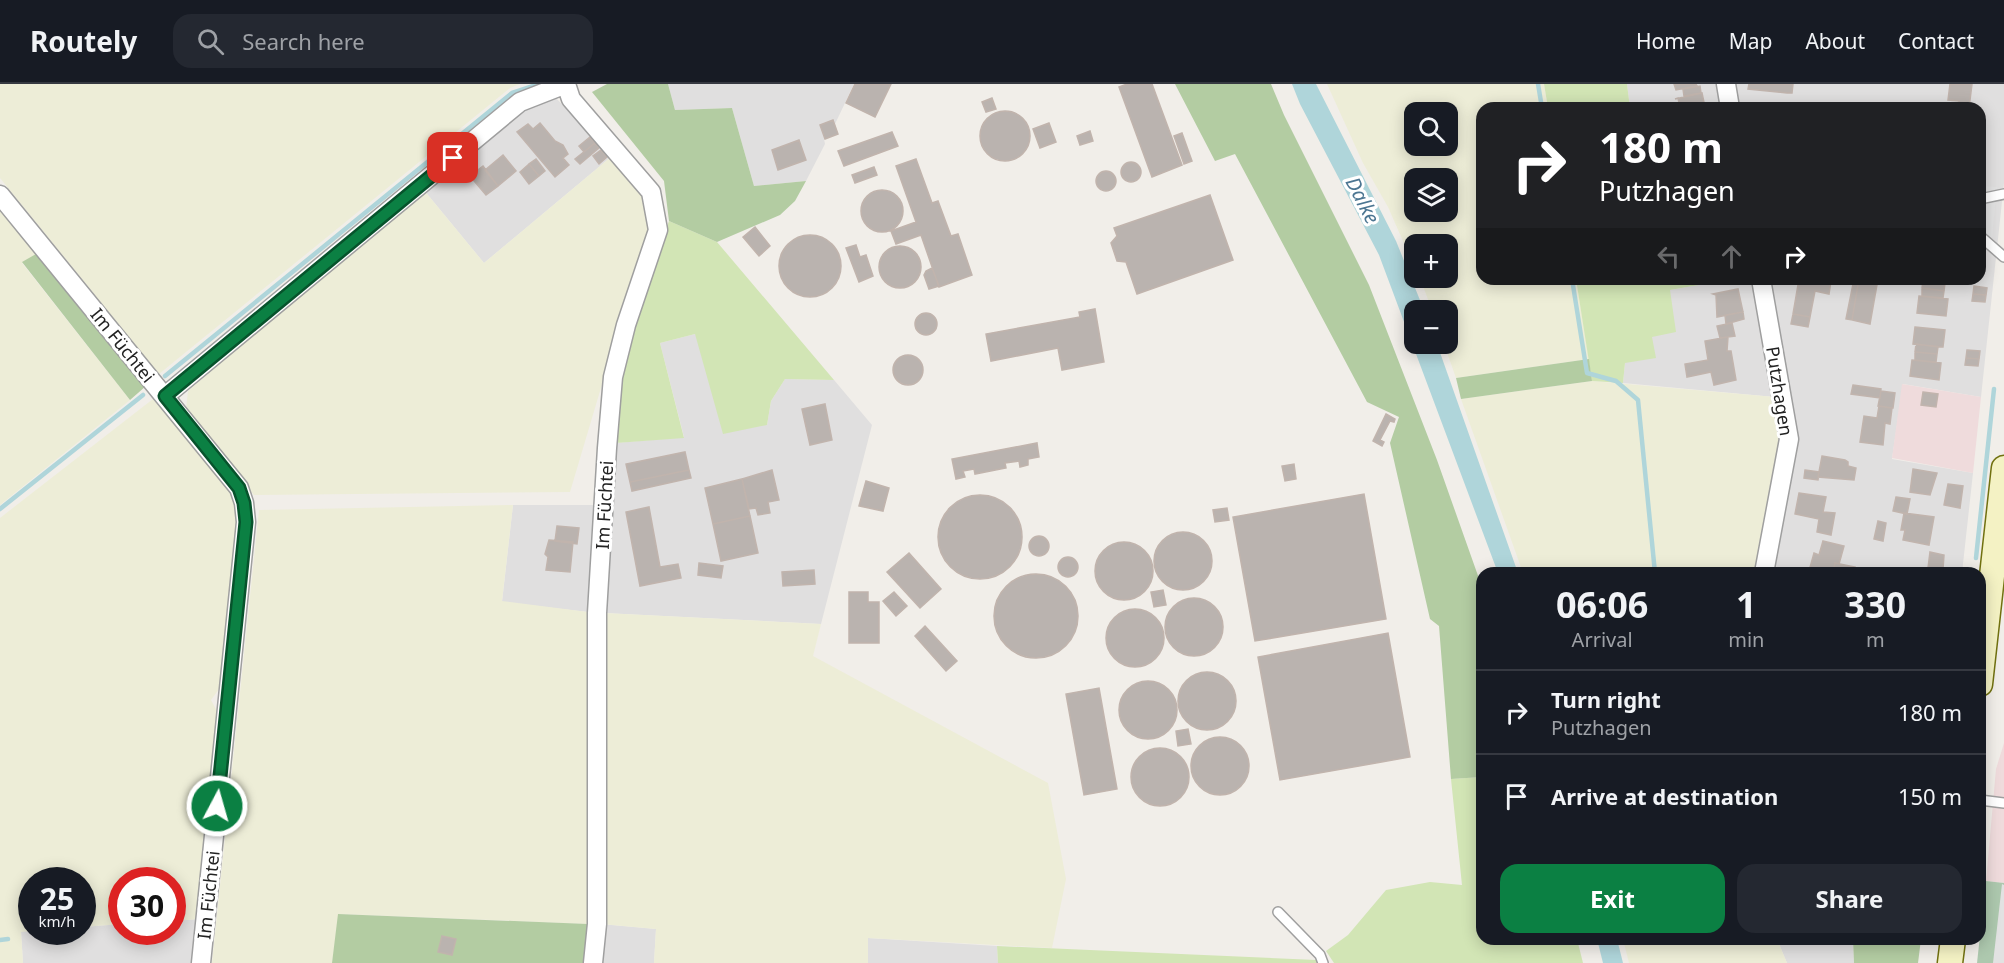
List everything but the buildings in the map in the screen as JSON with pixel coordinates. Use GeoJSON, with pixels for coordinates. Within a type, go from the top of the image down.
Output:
{"type":"FeatureCollection","features":[{"type":"Feature","properties":{"kind":"main road"},"geometry":{"type":"LineString","coordinates":[[1986,649],[1992,614],[2004,468]]}},
{"type":"Feature","properties":{"kind":"main road"},"geometry":{"type":"LineString","coordinates":[[1950,963],[1952,945]]}},
{"type":"Feature","properties":{"kind":"street"},"geometry":{"type":"LineString","coordinates":[[165,396],[520,102],[566,84]]}},
{"type":"Feature","properties":{"kind":"street","name":"Im Füchtei"},"geometry":{"type":"LineString","coordinates":[[566,84],[571,99],[651,192],[658,230],[626,325],[613,377],[597,613],[597,924],[593,963]]}},
{"type":"Feature","properties":{"kind":"street"},"geometry":{"type":"LineString","coordinates":[[1726,84],[1729,102]]}},
{"type":"Feature","properties":{"kind":"street","name":"Im Füchtei"},"geometry":{"type":"LineString","coordinates":[[0,195],[239,488],[245,513],[201,963]]}},
{"type":"Feature","properties":{"kind":"street","name":"Putzhagen"},"geometry":{"type":"LineString","coordinates":[[1762,285],[1789,439],[1765,567]]}},
{"type":"Feature","properties":{"kind":"lane"},"geometry":{"type":"LineString","coordinates":[[1986,198],[2004,194]]}},
{"type":"Feature","properties":{"kind":"lane"},"geometry":{"type":"LineString","coordinates":[[1986,241],[2004,257]]}},
{"type":"Feature","properties":{"kind":"lane"},"geometry":{"type":"LineString","coordinates":[[1986,801],[2004,803]]}},
{"type":"Feature","properties":{"kind":"lane"},"geometry":{"type":"LineString","coordinates":[[1278,912],[1320,955],[1323,963]]}},
{"type":"Feature","properties":{"kind":"shaded area"},"geometry":{"type":"Polygon","coordinates":[[[668,84],[854,84],[835,124],[838,134],[824,139],[825,144],[806,181],[754,186],[732,108],[675,110],[668,84]]]}},
{"type":"Feature","properties":{"kind":"shaded area"},"geometry":{"type":"Polygon","coordinates":[[[1627,84],[1720,84],[1723,102],[1629,102],[1627,84]]]}},
{"type":"Feature","properties":{"kind":"shaded area"},"geometry":{"type":"Polygon","coordinates":[[[1733,84],[2004,84],[2004,183],[1981,397],[1903,384],[1892,459],[1973,473],[1963,567],[1772,567],[1792,469],[1768,285],[1986,285],[1986,102],[1736,102],[1733,84]]]}},
{"type":"Feature","properties":{"kind":"shaded area"},"geometry":{"type":"Polygon","coordinates":[[[554,96],[612,156],[484,263],[423,189],[524,106],[554,96]]]}},
{"type":"Feature","properties":{"kind":"shaded area"},"geometry":{"type":"Polygon","coordinates":[[[1986,186],[1997,187],[1991,248],[1986,247],[1986,186]]]}},
{"type":"Feature","properties":{"kind":"shaded area"},"geometry":{"type":"Polygon","coordinates":[[[1699,285],[1754,285],[1775,397],[1623,383],[1625,363],[1652,337],[1670,290],[1699,285]]]}},
{"type":"Feature","properties":{"kind":"shaded area"},"geometry":{"type":"Polygon","coordinates":[[[695,334],[767,425],[771,401],[785,379],[834,380],[872,425],[821,624],[604,613],[616,443],[684,437],[660,343],[695,334]]]}},
{"type":"Feature","properties":{"kind":"shaded area"},"geometry":{"type":"Polygon","coordinates":[[[1902,384],[1981,397],[1973,473],[1892,458],[1902,384]]]}},
{"type":"Feature","properties":{"kind":"shaded area"},"geometry":{"type":"Polygon","coordinates":[[[513,505],[594,505],[588,612],[502,602],[513,505]]]}},
{"type":"Feature","properties":{"kind":"shaded area"},"geometry":{"type":"Polygon","coordinates":[[[2004,743],[2004,883],[1986,881],[1996,769],[2004,743]]]}},
{"type":"Feature","properties":{"kind":"shaded area"},"geometry":{"type":"Polygon","coordinates":[[[2002,884],[2004,885],[2004,963],[1993,963],[2002,884]]]}},
{"type":"Feature","properties":{"kind":"shaded area"},"geometry":{"type":"Polygon","coordinates":[[[200,919],[195,963],[23,963],[22,945],[96,945],[96,926],[108,925],[108,945],[186,945],[186,920],[200,919]]]}},
{"type":"Feature","properties":{"kind":"shaded area"},"geometry":{"type":"Polygon","coordinates":[[[601,924],[656,929],[654,963],[597,963],[601,924]]]}},
{"type":"Feature","properties":{"kind":"shaded area"},"geometry":{"type":"Polygon","coordinates":[[[868,938],[997,946],[998,963],[868,963],[868,938]]]}},
{"type":"Feature","properties":{"kind":"shaded area"},"geometry":{"type":"Polygon","coordinates":[[[1780,945],[1853,945],[1854,963],[1787,963],[1780,945]]]}},
{"type":"Feature","properties":{"kind":"green space"},"geometry":{"type":"Polygon","coordinates":[[[0,84],[520,84],[510,88],[159,374],[0,178],[0,84]]]}},
{"type":"Feature","properties":{"kind":"green space"},"geometry":{"type":"Polygon","coordinates":[[[607,84],[668,84],[675,110],[732,108],[754,186],[806,181],[795,201],[780,215],[717,242],[669,221],[664,181],[592,92],[607,84]]]}},
{"type":"Feature","properties":{"kind":"green space"},"geometry":{"type":"Polygon","coordinates":[[[1175,84],[1271,84],[1284,115],[1369,285],[1437,460],[1476,570],[1476,777],[1451,779],[1439,626],[1430,619],[1390,443],[1399,417],[1367,402],[1235,154],[1215,161],[1175,84]]]}},
{"type":"Feature","properties":{"kind":"green space"},"geometry":{"type":"Polygon","coordinates":[[[1327,84],[1544,84],[1547,102],[1476,102],[1476,285],[1577,285],[1589,359],[1456,378],[1448,354],[1458,354],[1458,300],[1428,300],[1424,288],[1458,288],[1458,234],[1404,234],[1404,243],[1388,207],[1363,163],[1327,84]]]}},
{"type":"Feature","properties":{"kind":"green space"},"geometry":{"type":"Polygon","coordinates":[[[1544,84],[1627,84],[1629,102],[1547,102],[1544,84]]]}},
{"type":"Feature","properties":{"kind":"green space"},"geometry":{"type":"Polygon","coordinates":[[[612,156],[646,194],[652,230],[614,344],[570,492],[254,495],[186,410],[188,391],[423,189],[484,263],[612,156]]]}},
{"type":"Feature","properties":{"kind":"green space"},"geometry":{"type":"Polygon","coordinates":[[[0,209],[36,254],[22,263],[130,400],[0,505],[0,209]]]}},
{"type":"Feature","properties":{"kind":"green space"},"geometry":{"type":"Polygon","coordinates":[[[669,221],[717,242],[834,380],[785,379],[771,401],[767,425],[723,434],[695,334],[660,343],[684,438],[616,443],[619,376],[632,326],[669,221]]]}},
{"type":"Feature","properties":{"kind":"green space"},"geometry":{"type":"Polygon","coordinates":[[[36,254],[146,386],[130,400],[22,262],[36,254]]]}},
{"type":"Feature","properties":{"kind":"green space"},"geometry":{"type":"Polygon","coordinates":[[[1577,285],[1699,285],[1670,290],[1676,332],[1652,337],[1656,358],[1625,363],[1623,383],[1592,381],[1577,285]]]}},
{"type":"Feature","properties":{"kind":"green space"},"geometry":{"type":"Polygon","coordinates":[[[1589,359],[1592,381],[1461,399],[1456,378],[1589,359]]]}},
{"type":"Feature","properties":{"kind":"green space"},"geometry":{"type":"Polygon","coordinates":[[[1592,381],[1775,397],[1781,437],[1760,567],[1521,567],[1461,399],[1592,381]]]}},
{"type":"Feature","properties":{"kind":"green space"},"geometry":{"type":"Polygon","coordinates":[[[153,399],[230,491],[236,503],[238,522],[222,685],[211,700],[220,717],[200,919],[186,920],[186,867],[108,867],[108,925],[96,926],[96,867],[18,867],[18,945],[22,945],[23,963],[0,963],[0,518],[153,399]]]}},
{"type":"Feature","properties":{"kind":"green space"},"geometry":{"type":"Polygon","coordinates":[[[513,505],[502,601],[588,612],[588,924],[339,914],[332,963],[212,963],[259,510],[513,505]]]}},
{"type":"Feature","properties":{"kind":"green space"},"geometry":{"type":"Polygon","coordinates":[[[604,613],[821,624],[813,656],[1048,783],[1066,879],[1052,948],[868,938],[868,963],[654,963],[656,929],[601,924],[604,613]]]}},
{"type":"Feature","properties":{"kind":"green space"},"geometry":{"type":"Polygon","coordinates":[[[1476,777],[1476,945],[1578,945],[1583,963],[1334,963],[1326,951],[1348,935],[1386,890],[1430,882],[1462,885],[1451,779],[1476,777]]]}},
{"type":"Feature","properties":{"kind":"green space"},"geometry":{"type":"Polygon","coordinates":[[[1986,881],[2004,883],[2004,963],[1977,963],[1979,945],[1986,945],[1986,881]]]}},
{"type":"Feature","properties":{"kind":"green space"},"geometry":{"type":"Polygon","coordinates":[[[338,914],[588,924],[584,963],[332,963],[338,914]]]}},
{"type":"Feature","properties":{"kind":"green space"},"geometry":{"type":"Polygon","coordinates":[[[1624,945],[1780,945],[1787,963],[1629,963],[1624,945]]]}},
{"type":"Feature","properties":{"kind":"green space"},"geometry":{"type":"Polygon","coordinates":[[[1853,945],[1920,945],[1918,963],[1854,963],[1853,945]]]}},
{"type":"Feature","properties":{"kind":"green space"},"geometry":{"type":"Polygon","coordinates":[[[997,946],[1316,960],[1317,963],[998,963],[997,946]]]}},
{"type":"Feature","properties":{"kind":"water","name":"Dalke"},"geometry":{"type":"Polygon","coordinates":[[[1292,84],[1316,84],[1396,241],[1404,261],[1404,288],[1415,288],[1420,300],[1404,300],[1404,322],[1379,255],[1300,104],[1292,84]]]}},
{"type":"Feature","properties":{"kind":"water"},"geometry":{"type":"Polygon","coordinates":[[[1416,354],[1441,354],[1516,567],[1496,567],[1416,354]]]}},
{"type":"Feature","properties":{"kind":"water"},"geometry":{"type":"Polygon","coordinates":[[[1598,945],[1618,945],[1623,963],[1603,963],[1598,945]]]}},
{"type":"Feature","properties":{"kind":"waterway"},"geometry":{"type":"LineString","coordinates":[[165,376],[512,93],[539,84]]}},
{"type":"Feature","properties":{"kind":"waterway"},"geometry":{"type":"LineString","coordinates":[[1538,84],[1541,102]]}},
{"type":"Feature","properties":{"kind":"waterway"},"geometry":{"type":"LineString","coordinates":[[1573,285],[1587,373],[1616,381],[1638,400],[1654,567]]}},
{"type":"Feature","properties":{"kind":"waterway"},"geometry":{"type":"LineString","coordinates":[[1976,558],[1994,389]]}},
{"type":"Feature","properties":{"kind":"waterway"},"geometry":{"type":"LineString","coordinates":[[0,509],[143,395]]}},
{"type":"Feature","properties":{"kind":"waterway"},"geometry":{"type":"LineString","coordinates":[[0,940],[8,939]]}},
{"type":"Feature","properties":{"kind":"route"},"geometry":{"type":"LineString","coordinates":[[217,806],[246,522],[244,503],[239,488],[165,396],[453,158]]}}]}
